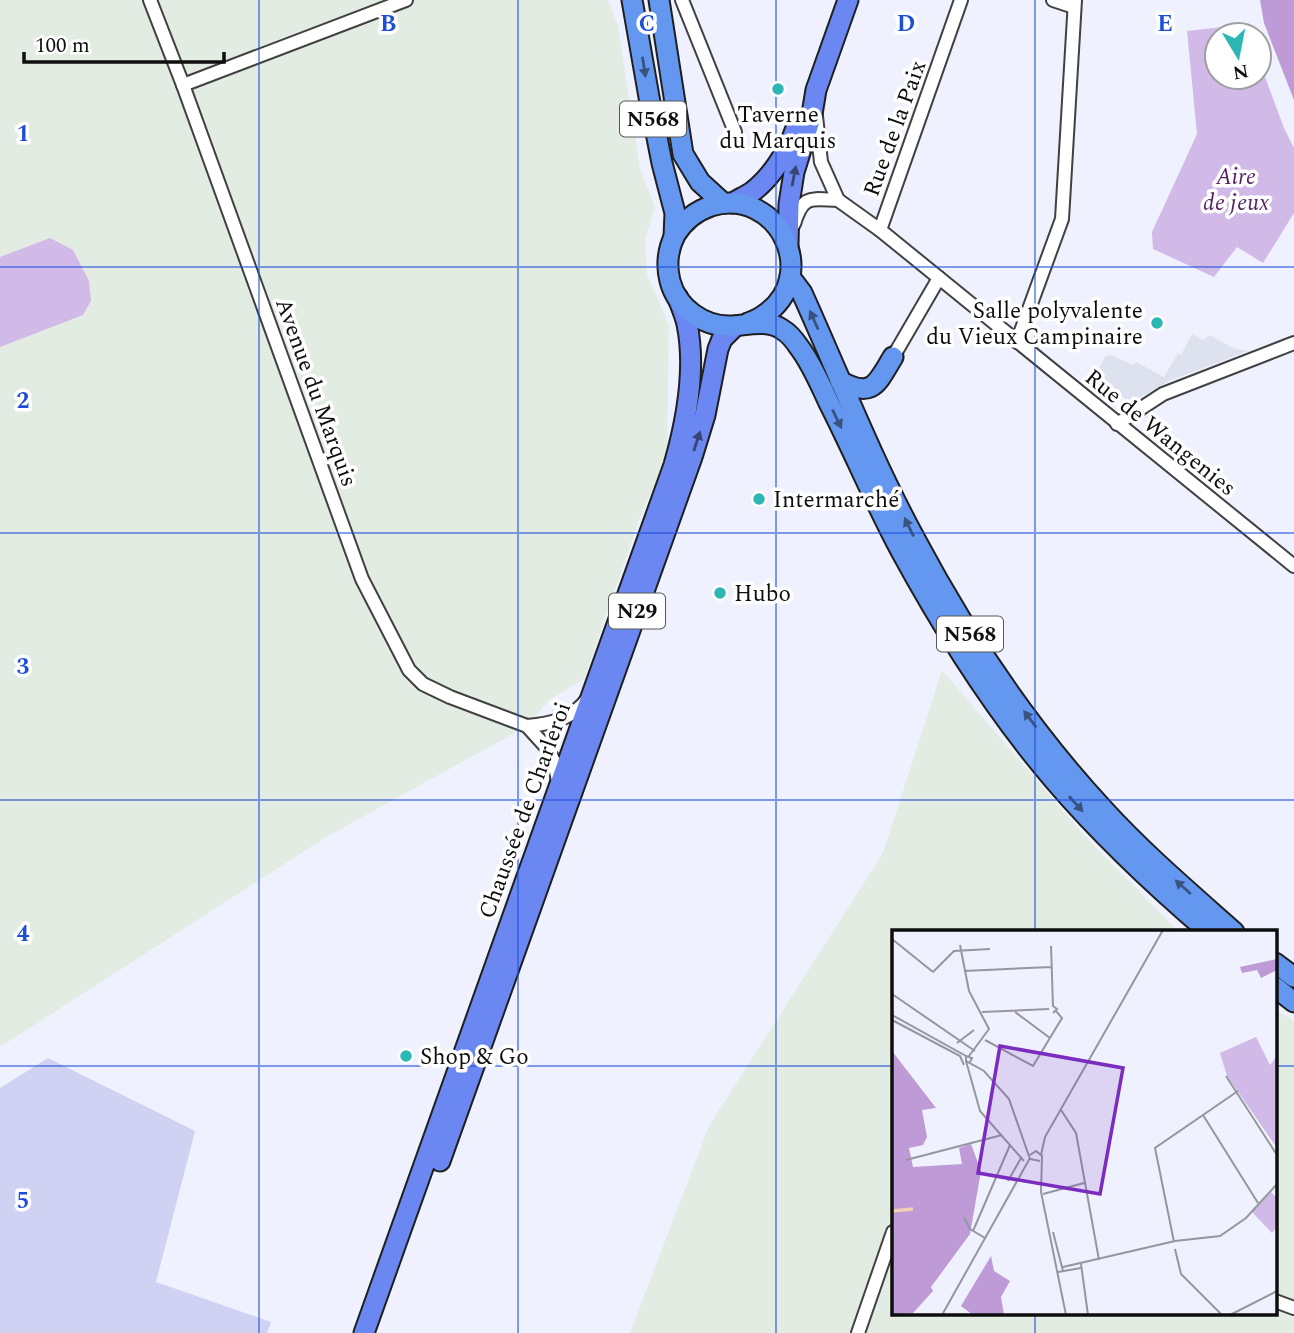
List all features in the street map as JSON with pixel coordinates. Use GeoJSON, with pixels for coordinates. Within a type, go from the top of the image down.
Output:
{"type":"FeatureCollection","features":[{"type":"Feature","properties":{"kind":"highway","name":"N568"},"geometry":{"type":"LineString","coordinates":[[632,0],[654,124],[675,213],[674,237]]}},
{"type":"Feature","properties":{"kind":"highway","name":"N568"},"geometry":{"type":"LineString","coordinates":[[664,1],[682,154],[700,182],[728,203]]}},
{"type":"Feature","properties":{"kind":"highway"},"geometry":{"type":"LineString","coordinates":[[728,203],[747,205],[772,220],[788,244],[791,260],[790,277],[775,306],[763,316],[741,324],[722,326],[697,317],[686,308],[671,284],[668,268],[674,237],[683,224],[708,207],[728,203]]}},
{"type":"Feature","properties":{"kind":"highway","name":"N568"},"geometry":{"type":"LineString","coordinates":[[790,277],[802,293],[914,538],[996,673],[1032,723],[1103,809],[1171,876],[1232,930]]}},
{"type":"Feature","properties":{"kind":"highway","name":"N568"},"geometry":{"type":"LineString","coordinates":[[741,324],[765,324],[782,328],[798,345],[832,408],[900,549],[946,630],[1017,732],[1053,779],[1091,821],[1161,890],[1207,930]]}},
{"type":"Feature","properties":{"kind":"highway"},"geometry":{"type":"LineString","coordinates":[[841,381],[850,387],[863,390],[874,386],[893,357]]}},
{"type":"Feature","properties":{"kind":"highway"},"geometry":{"type":"LineString","coordinates":[[1276,964],[1294,977]]}},
{"type":"Feature","properties":{"kind":"highway"},"geometry":{"type":"LineString","coordinates":[[1276,988],[1294,1002]]}},
{"type":"Feature","properties":{"kind":"main road"},"geometry":{"type":"LineString","coordinates":[[788,244],[789,204],[794,172],[812,114],[816,90],[848,0]]}},
{"type":"Feature","properties":{"kind":"main road"},"geometry":{"type":"LineString","coordinates":[[728,203],[751,192],[769,177],[793,138],[802,112],[816,90]]}},
{"type":"Feature","properties":{"kind":"main road","name":"Chaussée de Charleroi"},"geometry":{"type":"LineString","coordinates":[[528,895],[558,789],[669,482],[684,426],[689,378],[688,337],[678,298]]}},
{"type":"Feature","properties":{"kind":"main road","name":"Chaussée de Charleroi"},"geometry":{"type":"LineString","coordinates":[[364,1333],[692,457],[705,415],[718,349],[722,339],[741,324]]}},
{"type":"Feature","properties":{"kind":"main road","name":"Chaussée de Charleroi"},"geometry":{"type":"LineString","coordinates":[[378,1333],[485,1014]]}},
{"type":"Feature","properties":{"kind":"street","name":"Avenue du Marquis"},"geometry":{"type":"LineString","coordinates":[[150,0],[362,579],[409,670],[423,684],[450,697],[527,726],[551,754],[558,775],[558,789]]}},
{"type":"Feature","properties":{"kind":"street"},"geometry":{"type":"LineString","coordinates":[[183,85],[406,0]]}},
{"type":"Feature","properties":{"kind":"street"},"geometry":{"type":"LineString","coordinates":[[682,0],[735,132]]}},
{"type":"Feature","properties":{"kind":"street","name":"Rue de la Paix"},"geometry":{"type":"LineString","coordinates":[[880,230],[961,0]]}},
{"type":"Feature","properties":{"kind":"street"},"geometry":{"type":"LineString","coordinates":[[1017,342],[1062,219],[1074,4],[1053,0]]}},
{"type":"Feature","properties":{"kind":"street"},"geometry":{"type":"LineString","coordinates":[[788,244],[799,208],[811,199],[838,200],[821,162],[817,116],[812,114]]}},
{"type":"Feature","properties":{"kind":"street","name":"Rue de Wangenies"},"geometry":{"type":"LineString","coordinates":[[838,200],[880,230],[1294,566]]}},
{"type":"Feature","properties":{"kind":"street"},"geometry":{"type":"LineString","coordinates":[[893,357],[939,278]]}},
{"type":"Feature","properties":{"kind":"street"},"geometry":{"type":"LineString","coordinates":[[1117,424],[1163,394],[1294,343]]}},
{"type":"Feature","properties":{"kind":"street"},"geometry":{"type":"LineString","coordinates":[[527,726],[545,724],[567,716],[585,702],[594,689]]}},
{"type":"Feature","properties":{"kind":"street"},"geometry":{"type":"LineString","coordinates":[[858,1333],[892,1236]]}},
{"type":"Feature","properties":{"kind":"street"},"geometry":{"type":"LineString","coordinates":[[1276,1301],[1294,1308]]}},
{"type":"Feature","properties":{"kind":"shaded area"},"geometry":{"type":"Polygon","coordinates":[[[0,0],[608,0],[618,26],[640,169],[655,207],[645,239],[647,274],[669,326],[667,446],[584,679],[549,700],[527,726],[328,836],[0,1047],[0,0]]]}},
{"type":"Feature","properties":{"kind":"shaded area"},"geometry":{"type":"Polygon","coordinates":[[[1260,0],[1294,0],[1294,100],[1273,46],[1273,21],[1264,21],[1260,0]]]}},
{"type":"Feature","properties":{"kind":"shaded area"},"geometry":{"type":"Polygon","coordinates":[[[1192,334],[1203,340],[1210,335],[1235,349],[1248,351],[1171,380],[1130,403],[1095,375],[1106,356],[1111,355],[1133,365],[1136,362],[1164,377],[1178,353],[1181,355],[1192,334]]]}},
{"type":"Feature","properties":{"kind":"shaded area"},"geometry":{"type":"Polygon","coordinates":[[[942,670],[1083,834],[1177,930],[892,930],[892,1316],[1276,1316],[1276,1010],[1294,1021],[1294,1333],[630,1333],[709,1126],[883,853],[942,670]]]}},
{"type":"Feature","properties":{"kind":"shaded area"},"geometry":{"type":"Polygon","coordinates":[[[48,1058],[195,1131],[156,1282],[271,1322],[267,1333],[0,1333],[0,1088],[48,1058]]]}},
{"type":"Feature","properties":{"kind":"green space","name":"Aire de jeux"},"geometry":{"type":"Polygon","coordinates":[[[1203,29],[1203,91],[1270,91],[1294,148],[1294,213],[1263,263],[1237,247],[1214,277],[1153,249],[1152,232],[1197,134],[1187,31],[1203,29]]]}},
{"type":"Feature","properties":{"kind":"green space"},"geometry":{"type":"Polygon","coordinates":[[[50,238],[73,250],[89,281],[91,301],[83,315],[0,347],[0,257],[50,238]]]}},
{"type":"Feature","properties":{"kind":"place","name":"Taverne du Marquis"},"geometry":{"type":"Point","coordinates":[778,89]}},
{"type":"Feature","properties":{"kind":"place","name":"Salle polyvalente du Vieux Campinaire"},"geometry":{"type":"Point","coordinates":[1157,323]}},
{"type":"Feature","properties":{"kind":"place","name":"Intermarché"},"geometry":{"type":"Point","coordinates":[759,499]}},
{"type":"Feature","properties":{"kind":"place","name":"Hubo"},"geometry":{"type":"Point","coordinates":[720,593]}},
{"type":"Feature","properties":{"kind":"place","name":"Shop & Go"},"geometry":{"type":"Point","coordinates":[406,1056]}}]}
